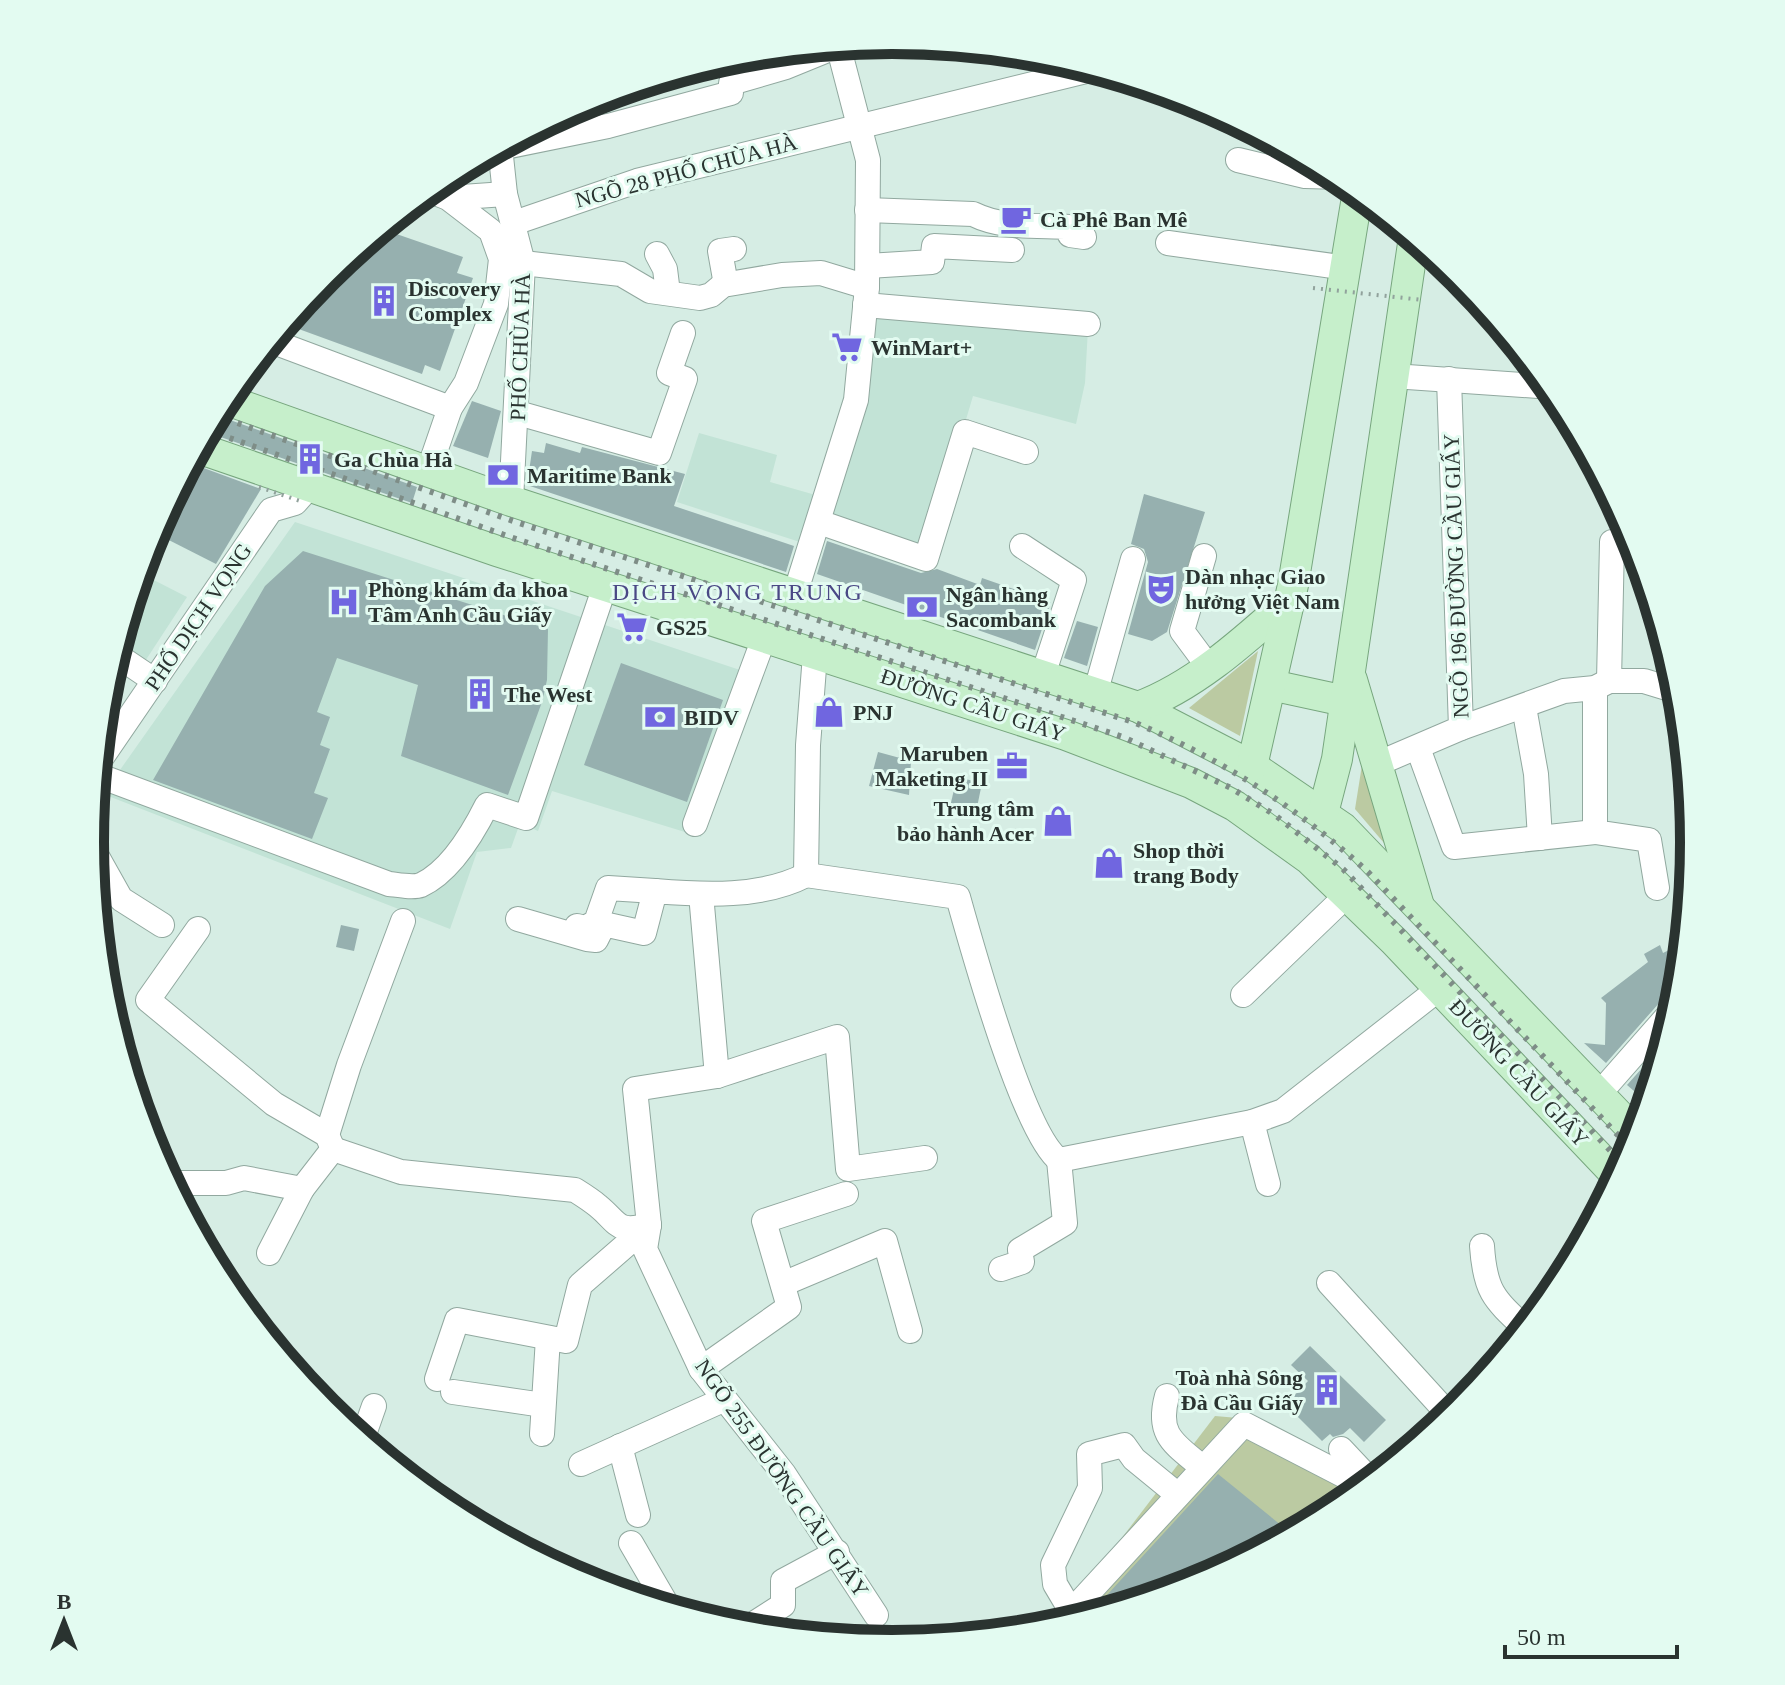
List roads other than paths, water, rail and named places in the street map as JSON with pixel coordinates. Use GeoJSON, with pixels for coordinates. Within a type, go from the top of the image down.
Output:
{"type":"FeatureCollection","features":[{"type":"Feature","properties":{"kind":"main road"},"geometry":{"type":"LineString","coordinates":[[1252,766],[1290,600],[1356,205]]}},
{"type":"Feature","properties":{"kind":"main road"},"geometry":{"type":"LineString","coordinates":[[1323,813],[1337,759],[1412,250]]}},
{"type":"Feature","properties":{"kind":"main road","name":"ĐƯỜNG CẦU GIẤY"},"geometry":{"type":"LineString","coordinates":[[237,404],[511,501],[1138,707],[1252,766],[1323,813],[1374,859],[1628,1125]]}},
{"type":"Feature","properties":{"kind":"main road","name":"ĐƯỜNG CẦU GIẤY"},"geometry":{"type":"LineString","coordinates":[[208,452],[306,494],[605,586],[1066,735],[1191,783],[1273,832],[1347,895],[1440,988],[1610,1169]]}},
{"type":"Feature","properties":{"kind":"main road"},"geometry":{"type":"LineString","coordinates":[[1138,707],[1158,700],[1208,666],[1246,639],[1290,600]]}},
{"type":"Feature","properties":{"kind":"main road"},"geometry":{"type":"LineString","coordinates":[[881,676],[896,627]]}},
{"type":"Feature","properties":{"kind":"main road"},"geometry":{"type":"LineString","coordinates":[[1349,670],[1420,909]]}},
{"type":"Feature","properties":{"kind":"main road"},"geometry":{"type":"LineString","coordinates":[[1271,685],[1345,701]]}},
{"type":"Feature","properties":{"kind":"street"},"geometry":{"type":"LineString","coordinates":[[795,594],[856,400],[867,286],[868,160],[842,56]]}},
{"type":"Feature","properties":{"kind":"street"},"geometry":{"type":"LineString","coordinates":[[534,140],[608,126],[731,93],[731,83],[803,60]]}},
{"type":"Feature","properties":{"kind":"street","name":"NGÕ 28 PHỐ CHÙA HÀ"},"geometry":{"type":"LineString","coordinates":[[514,223],[613,188],[1070,75]]}},
{"type":"Feature","properties":{"kind":"street","name":"PHỐ CHÙA HÀ"},"geometry":{"type":"LineString","coordinates":[[501,158],[505,194],[523,263],[521,355],[511,501]]}},
{"type":"Feature","properties":{"kind":"street"},"geometry":{"type":"LineString","coordinates":[[1238,160],[1313,176]]}},
{"type":"Feature","properties":{"kind":"street"},"geometry":{"type":"LineString","coordinates":[[444,194],[505,194]]}},
{"type":"Feature","properties":{"kind":"street"},"geometry":{"type":"LineString","coordinates":[[428,472],[450,408],[466,383],[482,343],[499,293],[501,259],[491,231],[441,196]]}},
{"type":"Feature","properties":{"kind":"street"},"geometry":{"type":"LineString","coordinates":[[867,210],[973,214],[989,222],[1070,227],[1070,235],[1084,237]]}},
{"type":"Feature","properties":{"kind":"street"},"geometry":{"type":"LineString","coordinates":[[867,286],[932,262],[934,246],[1008,250],[1006,224]]}},
{"type":"Feature","properties":{"kind":"street"},"geometry":{"type":"LineString","coordinates":[[1168,243],[1347,268]]}},
{"type":"Feature","properties":{"kind":"street"},"geometry":{"type":"LineString","coordinates":[[723,285],[725,279],[720,251],[734,249]]}},
{"type":"Feature","properties":{"kind":"street"},"geometry":{"type":"LineString","coordinates":[[657,254],[665,269],[668,293]]}},
{"type":"Feature","properties":{"kind":"street"},"geometry":{"type":"LineString","coordinates":[[523,263],[621,274],[650,291],[700,298],[711,295],[723,285],[782,275],[821,273],[867,286],[1088,324]]}},
{"type":"Feature","properties":{"kind":"street"},"geometry":{"type":"LineString","coordinates":[[518,413],[659,453],[685,379],[669,373],[683,333]]}},
{"type":"Feature","properties":{"kind":"street"},"geometry":{"type":"LineString","coordinates":[[482,343],[521,355]]}},
{"type":"Feature","properties":{"kind":"street"},"geometry":{"type":"LineString","coordinates":[[281,345],[450,408]]}},
{"type":"Feature","properties":{"kind":"street"},"geometry":{"type":"LineString","coordinates":[[1393,376],[1535,386]]}},
{"type":"Feature","properties":{"kind":"street","name":"NGÕ 196 ĐƯỜNG CẦU GIẤY"},"geometry":{"type":"LineString","coordinates":[[1377,764],[1461,728],[1449,379]]}},
{"type":"Feature","properties":{"kind":"street"},"geometry":{"type":"LineString","coordinates":[[819,522],[926,559],[965,432],[1026,452]]}},
{"type":"Feature","properties":{"kind":"street","name":"PHỐ DỊCH VỌNG"},"geometry":{"type":"LineString","coordinates":[[111,745],[271,510],[295,503],[306,494]]}},
{"type":"Feature","properties":{"kind":"street"},"geometry":{"type":"LineString","coordinates":[[1595,832],[1612,542]]}},
{"type":"Feature","properties":{"kind":"street"},"geometry":{"type":"LineString","coordinates":[[1022,546],[1074,580],[1043,675]]}},
{"type":"Feature","properties":{"kind":"street"},"geometry":{"type":"LineString","coordinates":[[1204,556],[1182,631],[1208,666]]}},
{"type":"Feature","properties":{"kind":"street"},"geometry":{"type":"LineString","coordinates":[[1095,694],[1133,559]]}},
{"type":"Feature","properties":{"kind":"street"},"geometry":{"type":"LineString","coordinates":[[107,779],[389,884],[419,886],[440,872],[460,850],[487,805],[526,818],[605,586]]}},
{"type":"Feature","properties":{"kind":"street"},"geometry":{"type":"LineString","coordinates":[[695,824],[764,638]]}},
{"type":"Feature","properties":{"kind":"street"},"geometry":{"type":"LineString","coordinates":[[806,875],[808,745],[815,655]]}},
{"type":"Feature","properties":{"kind":"street"},"geometry":{"type":"LineString","coordinates":[[126,661],[155,681]]}},
{"type":"Feature","properties":{"kind":"street"},"geometry":{"type":"LineString","coordinates":[[1461,728],[1564,691],[1602,684],[1665,683]]}},
{"type":"Feature","properties":{"kind":"street"},"geometry":{"type":"LineString","coordinates":[[1524,707],[1536,774],[1540,838]]}},
{"type":"Feature","properties":{"kind":"street"},"geometry":{"type":"LineString","coordinates":[[1418,748],[1454,847],[1595,832],[1649,840],[1657,888]]}},
{"type":"Feature","properties":{"kind":"street"},"geometry":{"type":"LineString","coordinates":[[105,871],[121,899],[162,925]]}},
{"type":"Feature","properties":{"kind":"street"},"geometry":{"type":"LineString","coordinates":[[655,891],[644,933],[608,925],[602,928],[596,940],[587,939],[519,915],[585,928],[596,922],[608,888],[655,891],[701,894],[784,887],[806,875],[958,897],[1020,1092],[1048,1151],[1059,1160],[1065,1223],[1020,1250],[1022,1262],[1001,1269]]}},
{"type":"Feature","properties":{"kind":"street"},"geometry":{"type":"LineString","coordinates":[[701,894],[717,1076],[837,1037],[848,1169],[925,1158]]}},
{"type":"Feature","properties":{"kind":"street"},"geometry":{"type":"LineString","coordinates":[[1243,995],[1347,895]]}},
{"type":"Feature","properties":{"kind":"street"},"geometry":{"type":"LineString","coordinates":[[269,1253],[330,1142],[349,1065],[403,921]]}},
{"type":"Feature","properties":{"kind":"street"},"geometry":{"type":"LineString","coordinates":[[198,929],[148,1000],[274,1104],[330,1142],[401,1172],[575,1190],[616,1226],[636,1229],[649,1225]]}},
{"type":"Feature","properties":{"kind":"street"},"geometry":{"type":"LineString","coordinates":[[1059,1160],[1252,1122],[1283,1111],[1440,988]]}},
{"type":"Feature","properties":{"kind":"street"},"geometry":{"type":"LineString","coordinates":[[1599,1094],[1659,1026]]}},
{"type":"Feature","properties":{"kind":"street","name":"NGÕ 255 ĐƯỜNG CẦU GIẤY"},"geometry":{"type":"LineString","coordinates":[[717,1076],[635,1089],[649,1225],[645,1249],[701,1369],[784,1474],[876,1615]]}},
{"type":"Feature","properties":{"kind":"street"},"geometry":{"type":"LineString","coordinates":[[1252,1122],[1268,1184]]}},
{"type":"Feature","properties":{"kind":"street"},"geometry":{"type":"LineString","coordinates":[[181,1183],[226,1183],[244,1178],[302,1189]]}},
{"type":"Feature","properties":{"kind":"street"},"geometry":{"type":"LineString","coordinates":[[701,1369],[789,1307],[764,1221],[846,1194]]}},
{"type":"Feature","properties":{"kind":"street"},"geometry":{"type":"LineString","coordinates":[[543,1405],[445,1386],[457,1320],[566,1341],[580,1285],[649,1225]]}},
{"type":"Feature","properties":{"kind":"street"},"geometry":{"type":"LineString","coordinates":[[783,1284],[885,1241],[910,1331]]}},
{"type":"Feature","properties":{"kind":"street"},"geometry":{"type":"LineString","coordinates":[[1482,1246],[1483,1274],[1496,1301],[1519,1322]]}},
{"type":"Feature","properties":{"kind":"street"},"geometry":{"type":"LineString","coordinates":[[1329,1283],[1442,1407]]}},
{"type":"Feature","properties":{"kind":"street"},"geometry":{"type":"LineString","coordinates":[[542,1434],[548,1338]]}},
{"type":"Feature","properties":{"kind":"street"},"geometry":{"type":"LineString","coordinates":[[1167,1396],[1162,1415],[1168,1439],[1203,1468]]}},
{"type":"Feature","properties":{"kind":"street"},"geometry":{"type":"LineString","coordinates":[[581,1464],[723,1400]]}},
{"type":"Feature","properties":{"kind":"street"},"geometry":{"type":"LineString","coordinates":[[366,1429],[374,1406]]}},
{"type":"Feature","properties":{"kind":"street"},"geometry":{"type":"LineString","coordinates":[[1072,1610],[1244,1424],[1355,1481]]}},
{"type":"Feature","properties":{"kind":"street"},"geometry":{"type":"LineString","coordinates":[[1062,1612],[1053,1565],[1090,1488],[1089,1454],[1124,1445],[1134,1459],[1178,1495]]}},
{"type":"Feature","properties":{"kind":"street"},"geometry":{"type":"LineString","coordinates":[[620,1446],[638,1515]]}},
{"type":"Feature","properties":{"kind":"street"},"geometry":{"type":"LineString","coordinates":[[1341,1449],[1365,1474]]}},
{"type":"Feature","properties":{"kind":"street"},"geometry":{"type":"LineString","coordinates":[[631,1543],[662,1596]]}},
{"type":"Feature","properties":{"kind":"street"},"geometry":{"type":"LineString","coordinates":[[761,1619],[783,1605],[783,1581],[837,1552]]}},
{"type":"Feature","properties":{"kind":"railway"},"geometry":{"type":"LineString","coordinates":[[228,419],[516,522],[1133,722],[1197,752],[1286,806],[1368,872],[1623,1140]]}},
{"type":"Feature","properties":{"kind":"railway"},"geometry":{"type":"LineString","coordinates":[[219,434],[510,537],[1123,737],[1231,788],[1275,815],[1343,869],[1616,1156]]}},
{"type":"Feature","properties":{"kind":"place","name":"Cà Phê Ban Mê"},"geometry":{"type":"Point","coordinates":[1016,219]}},
{"type":"Feature","properties":{"kind":"place","name":"Discovery Complex"},"geometry":{"type":"Point","coordinates":[384,301]}},
{"type":"Feature","properties":{"kind":"place","name":"WinMart+"},"geometry":{"type":"Point","coordinates":[847,347]}},
{"type":"Feature","properties":{"kind":"place","name":"Ga Chùa Hà"},"geometry":{"type":"Point","coordinates":[310,459]}},
{"type":"Feature","properties":{"kind":"place","name":"Maritime Bank"},"geometry":{"type":"Point","coordinates":[503,475]}},
{"type":"Feature","properties":{"kind":"place","name":"Dàn nhạc Giao hưởng Việt Nam"},"geometry":{"type":"Point","coordinates":[1161,589]}},
{"type":"Feature","properties":{"kind":"place","name":"Phòng khám đa khoa Tâm Anh Cầu Giấy"},"geometry":{"type":"Point","coordinates":[344,602]}},
{"type":"Feature","properties":{"kind":"place","name":"Ngân hàng Sacombank"},"geometry":{"type":"Point","coordinates":[922,607]}},
{"type":"Feature","properties":{"kind":"place","name":"GS25"},"geometry":{"type":"Point","coordinates":[632,627]}},
{"type":"Feature","properties":{"kind":"place","name":"The West"},"geometry":{"type":"Point","coordinates":[480,694]}},
{"type":"Feature","properties":{"kind":"place","name":"PNJ"},"geometry":{"type":"Point","coordinates":[829,712]}},
{"type":"Feature","properties":{"kind":"place","name":"BIDV"},"geometry":{"type":"Point","coordinates":[660,717]}},
{"type":"Feature","properties":{"kind":"place","name":"Maruben Maketing II"},"geometry":{"type":"Point","coordinates":[1012,766]}},
{"type":"Feature","properties":{"kind":"place","name":"Trung tâm bảo hành Acer"},"geometry":{"type":"Point","coordinates":[1058,821]}},
{"type":"Feature","properties":{"kind":"place","name":"Shop thời trang Body"},"geometry":{"type":"Point","coordinates":[1109,863]}},
{"type":"Feature","properties":{"kind":"place","name":"Toà nhà Sông Đà Cầu Giấy"},"geometry":{"type":"Point","coordinates":[1327,1390]}},
{"type":"Feature","properties":{"kind":"district","name":"DỊCH VỌNG TRUNG"},"geometry":{"type":"Point","coordinates":[738,592]}}]}
